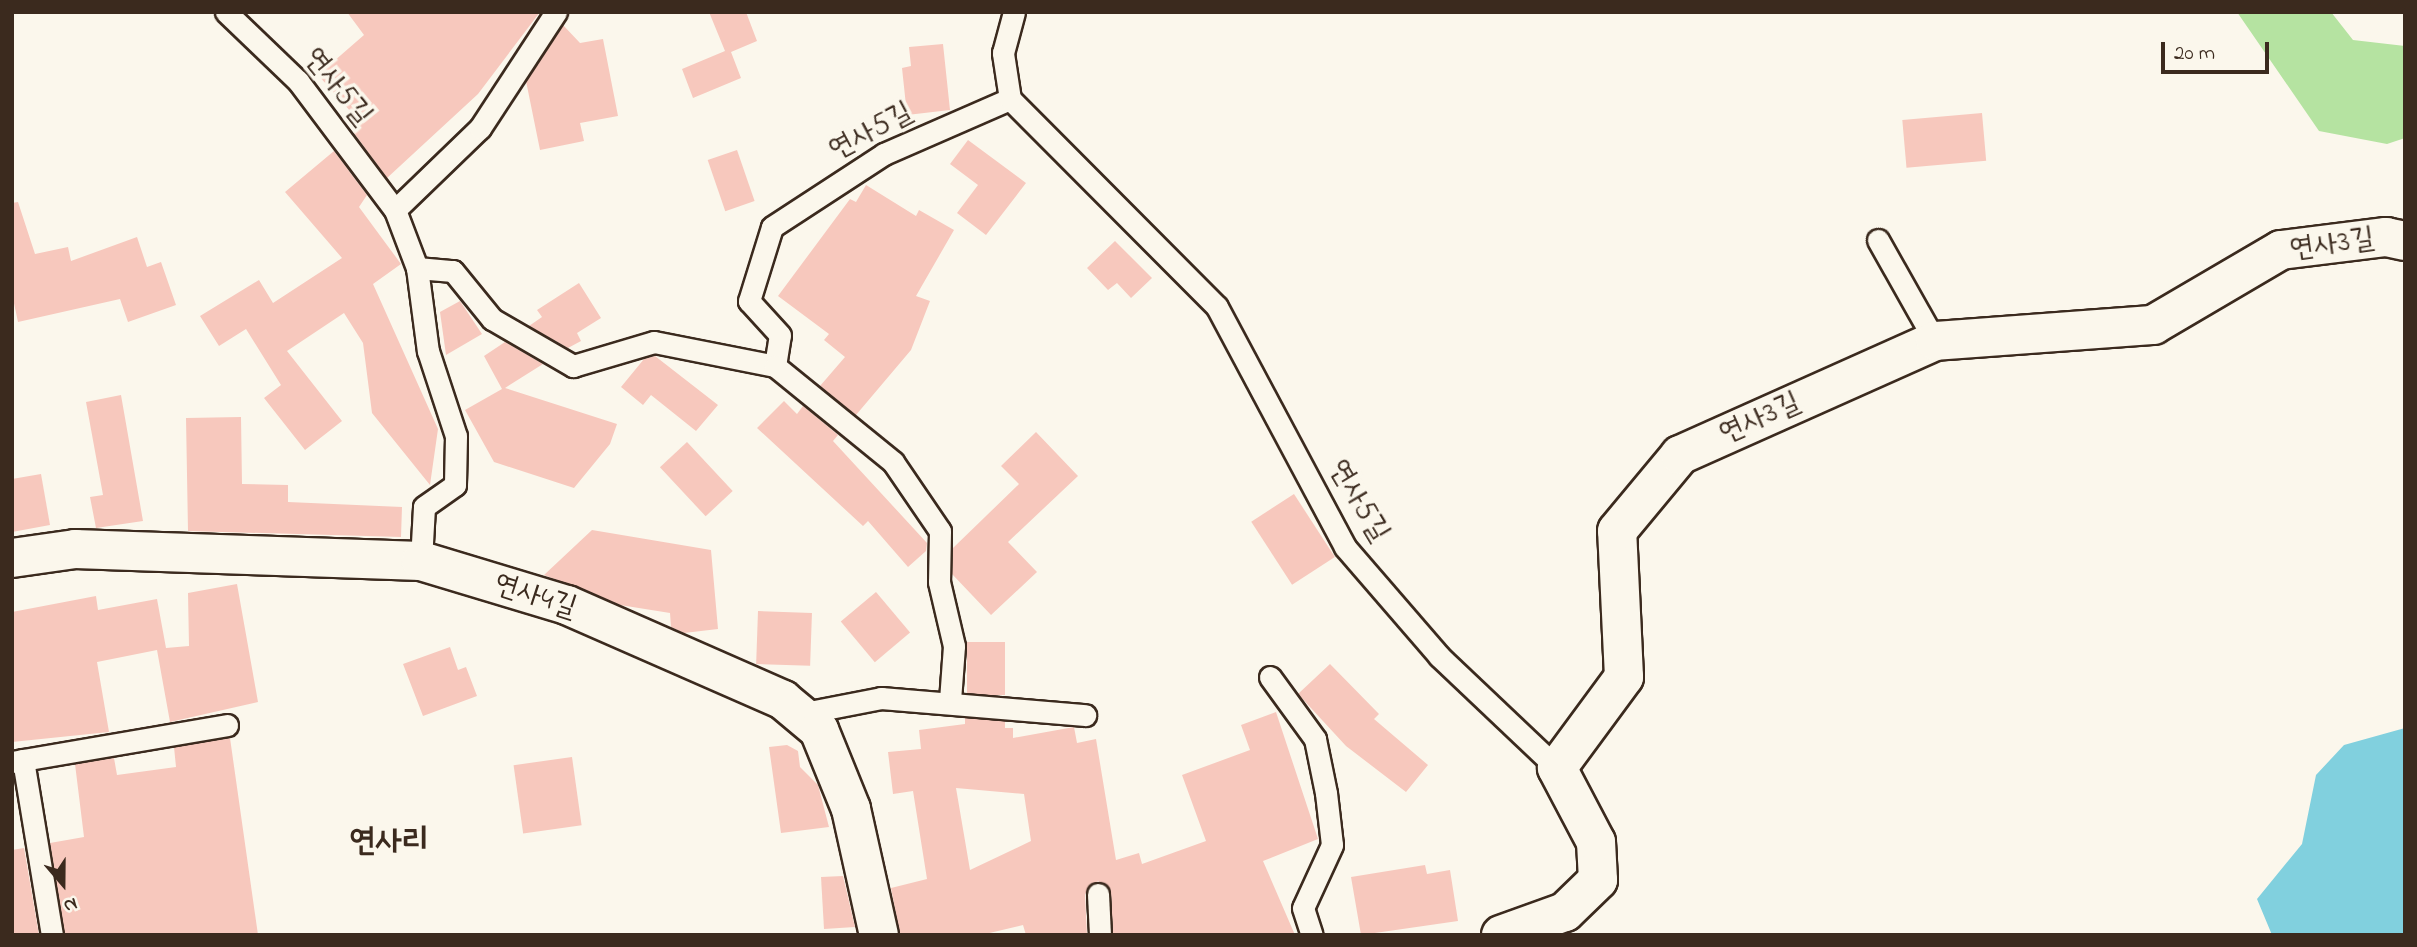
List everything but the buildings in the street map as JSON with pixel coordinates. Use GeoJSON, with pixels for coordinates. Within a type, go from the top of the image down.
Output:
{"type":"FeatureCollection","features":[{"type":"Feature","properties":{"kind":"street","name":"연사3길"},"geometry":{"type":"LineString","coordinates":[[1557,768],[1624,677],[1616,530],[1680,455],[1935,341],[2153,325],[2281,250],[2386,237],[2405,240]]}},
{"type":"Feature","properties":{"kind":"street","name":"연사4길"},"geometry":{"type":"LineString","coordinates":[[12,558],[75,549],[421,561],[567,605],[783,700],[819,730],[851,809],[879,935]]}},
{"type":"Feature","properties":{"kind":"street"},"geometry":{"type":"LineString","coordinates":[[1501,935],[1565,912],[1598,880],[1596,842],[1557,768]]}},
{"type":"Feature","properties":{"kind":"lane","name":"연사5길"},"geometry":{"type":"LineString","coordinates":[[226,12],[298,81],[395,210],[417,268],[428,351],[456,436],[455,485],[424,507],[421,561]]}},
{"type":"Feature","properties":{"kind":"lane"},"geometry":{"type":"LineString","coordinates":[[395,210],[480,128],[556,12]]}},
{"type":"Feature","properties":{"kind":"lane"},"geometry":{"type":"LineString","coordinates":[[1010,99],[1003,53],[1014,12]]}},
{"type":"Feature","properties":{"kind":"lane","name":"연사5길"},"geometry":{"type":"LineString","coordinates":[[775,366],[780,335],[749,301],[772,227],[884,154],[1010,99],[1216,307],[1345,547],[1439,656],[1557,768]]}},
{"type":"Feature","properties":{"kind":"lane"},"geometry":{"type":"LineString","coordinates":[[1878,240],[1935,341]]}},
{"type":"Feature","properties":{"kind":"lane"},"geometry":{"type":"LineString","coordinates":[[417,268],[453,271],[492,319],[573,366],[654,342],[775,366],[893,462],[940,531],[939,582],[954,646],[950,701]]}},
{"type":"Feature","properties":{"kind":"lane"},"geometry":{"type":"LineString","coordinates":[[1270,677],[1315,739],[1326,793],[1332,845],[1303,908],[1312,935]]}},
{"type":"Feature","properties":{"kind":"lane"},"geometry":{"type":"LineString","coordinates":[[799,714],[881,698],[950,701],[1085,715]]}},
{"type":"Feature","properties":{"kind":"lane"},"geometry":{"type":"LineString","coordinates":[[52,935],[18,761],[227,724]]}},
{"type":"Feature","properties":{"kind":"lane"},"geometry":{"type":"LineString","coordinates":[[1098,894],[1100,935]]}},
{"type":"Feature","properties":{"kind":"green space"},"geometry":{"type":"Polygon","coordinates":[[[2237,12],[2331,12],[2353,40],[2405,46],[2405,138],[2387,144],[2319,131],[2237,12]]]}},
{"type":"Feature","properties":{"kind":"water"},"geometry":{"type":"Polygon","coordinates":[[[2405,728],[2405,935],[2272,935],[2257,899],[2302,844],[2316,775],[2344,745],[2405,728]]]}},
{"type":"Feature","properties":{"kind":"district","name":"연사리"},"geometry":{"type":"Point","coordinates":[389,843]}}]}
